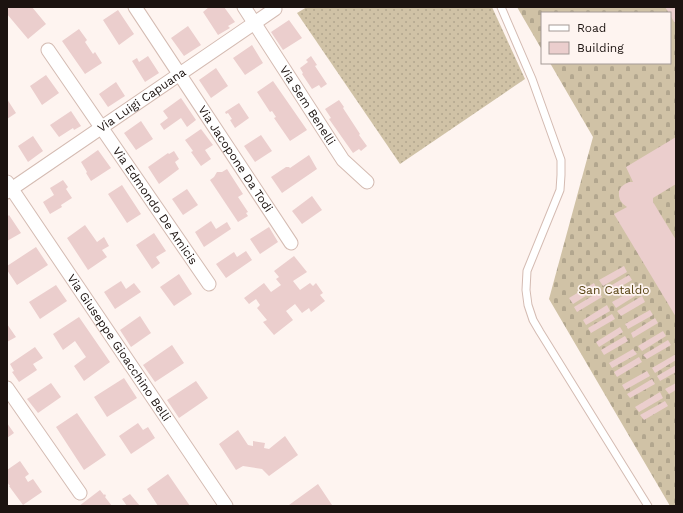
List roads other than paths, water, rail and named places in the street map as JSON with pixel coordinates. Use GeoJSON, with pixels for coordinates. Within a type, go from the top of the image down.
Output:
{"type":"FeatureCollection","features":[{"type":"Feature","properties":{"kind":"street","name":"Via Jacopone Da Todi"},"geometry":{"type":"LineString","coordinates":[[135,7],[291,243]]}},
{"type":"Feature","properties":{"kind":"street","name":"Via Sem Benelli"},"geometry":{"type":"LineString","coordinates":[[244,7],[342,160],[367,182]]}},
{"type":"Feature","properties":{"kind":"street","name":"Via Luigi Capuana"},"geometry":{"type":"LineString","coordinates":[[9,187],[102,128],[275,9]]}},
{"type":"Feature","properties":{"kind":"street","name":"Via Edmondo De Amicis"},"geometry":{"type":"LineString","coordinates":[[48,50],[209,284]]}},
{"type":"Feature","properties":{"kind":"street","name":"Via Giuseppe Gioacchino Belli"},"geometry":{"type":"LineString","coordinates":[[9,187],[226,506]]}},
{"type":"Feature","properties":{"kind":"street"},"geometry":{"type":"LineString","coordinates":[[7,388],[80,493]]}},
{"type":"Feature","properties":{"kind":"lane"},"geometry":{"type":"LineString","coordinates":[[500,7],[532,79],[561,160],[560,190],[527,271],[526,290],[528,305],[533,320],[540,332],[648,506]]}},
{"type":"Feature","properties":{"kind":"park label","name":"San Cataldo"},"geometry":{"type":"Point","coordinates":[614,290]}}]}
